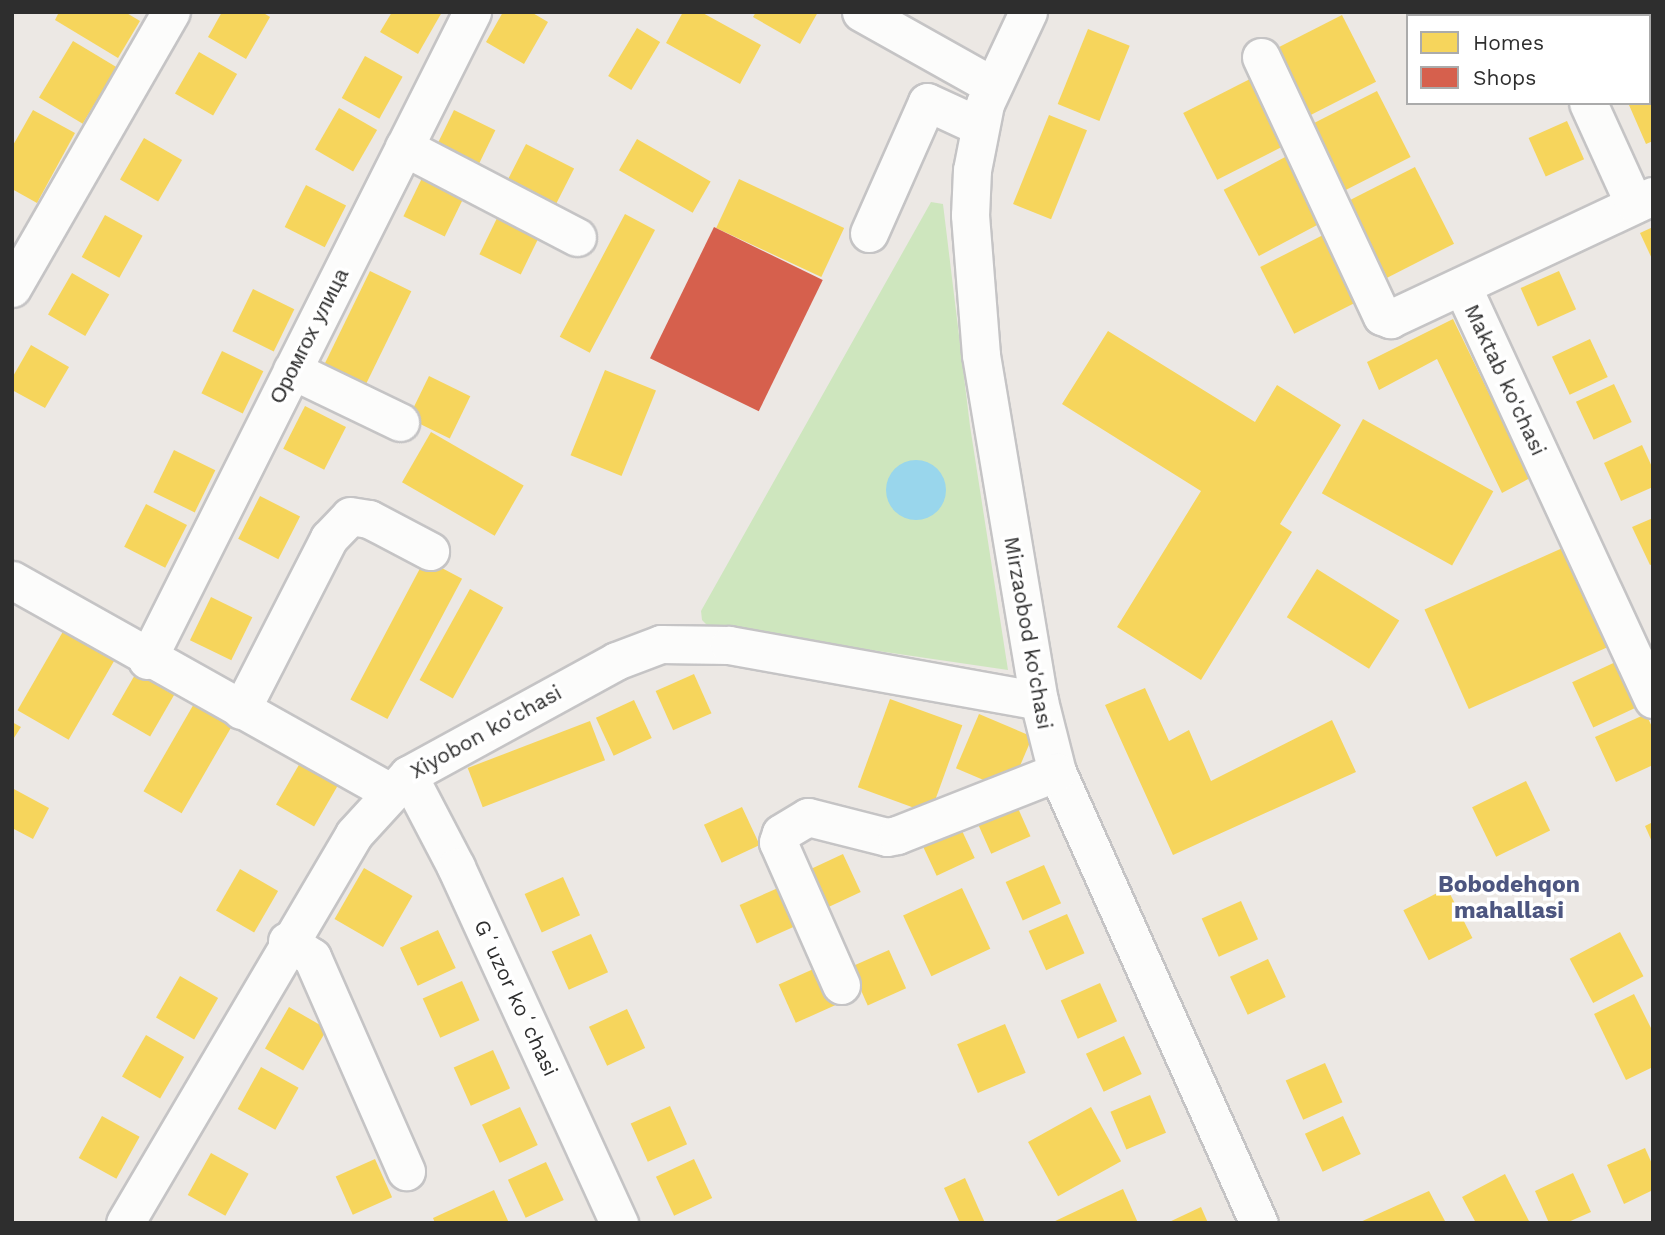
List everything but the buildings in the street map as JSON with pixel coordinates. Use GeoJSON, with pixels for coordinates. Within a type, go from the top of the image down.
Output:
{"type":"FeatureCollection","features":[{"type":"Feature","properties":{"kind":"street"},"geometry":{"type":"LineString","coordinates":[[12,288],[171,12]]}},
{"type":"Feature","properties":{"kind":"street","name":"Оромгох улица"},"geometry":{"type":"LineString","coordinates":[[147,660],[472,12]]}},
{"type":"Feature","properties":{"kind":"street"},"geometry":{"type":"LineString","coordinates":[[861,12],[991,85]]}},
{"type":"Feature","properties":{"kind":"street","name":"Mirzaobod ko'chasi"},"geometry":{"type":"LineString","coordinates":[[1028,12],[991,85],[979,126],[970,215],[973,283],[1039,701],[1057,772],[1259,1223]]}},
{"type":"Feature","properties":{"kind":"street"},"geometry":{"type":"LineString","coordinates":[[869,233],[927,103],[925,48]]}},
{"type":"Feature","properties":{"kind":"street","name":"Maktab ko'chasi"},"geometry":{"type":"LineString","coordinates":[[1261,57],[1382,316],[1404,316],[1462,286],[1653,699]]}},
{"type":"Feature","properties":{"kind":"street"},"geometry":{"type":"LineString","coordinates":[[927,103],[979,126]]}},
{"type":"Feature","properties":{"kind":"street"},"geometry":{"type":"LineString","coordinates":[[1462,286],[1644,200],[1589,105]]}},
{"type":"Feature","properties":{"kind":"street"},"geometry":{"type":"LineString","coordinates":[[404,147],[577,237]]}},
{"type":"Feature","properties":{"kind":"street"},"geometry":{"type":"LineString","coordinates":[[292,370],[400,422]]}},
{"type":"Feature","properties":{"kind":"street"},"geometry":{"type":"LineString","coordinates":[[240,710],[329,538],[350,516],[369,519],[430,551]]}},
{"type":"Feature","properties":{"kind":"street"},"geometry":{"type":"LineString","coordinates":[[12,580],[147,660],[240,710],[398,783]]}},
{"type":"Feature","properties":{"kind":"street","name":"Xiyobon ko'chasi"},"geometry":{"type":"LineString","coordinates":[[125,1223],[287,941],[354,834],[398,783],[616,661],[661,644],[729,645],[1039,701]]}},
{"type":"Feature","properties":{"kind":"street"},"geometry":{"type":"LineString","coordinates":[[841,985],[778,842],[781,833],[808,817],[887,837],[897,835],[1057,772]]}},
{"type":"Feature","properties":{"kind":"street","name":"Gʻuzor koʻchasi"},"geometry":{"type":"LineString","coordinates":[[398,783],[456,867],[619,1223]]}},
{"type":"Feature","properties":{"kind":"street"},"geometry":{"type":"LineString","coordinates":[[287,941],[312,957],[406,1171]]}},
{"type":"Feature","properties":{"kind":"green space"},"geometry":{"type":"Polygon","coordinates":[[[931,202],[943,204],[970,426],[1008,670],[708,626],[702,620],[701,611],[931,202]]]}},
{"type":"Feature","properties":{"kind":"water"},"geometry":{"type":"Polygon","coordinates":[[[916,460],[933,465],[941,473],[946,490],[941,507],[933,515],[916,520],[899,515],[891,507],[886,490],[891,473],[899,465],[916,460]]]}},
{"type":"Feature","properties":{"kind":"district","name":"Bobodehqon mahallasi"},"geometry":{"type":"Point","coordinates":[1509,898]}}]}
